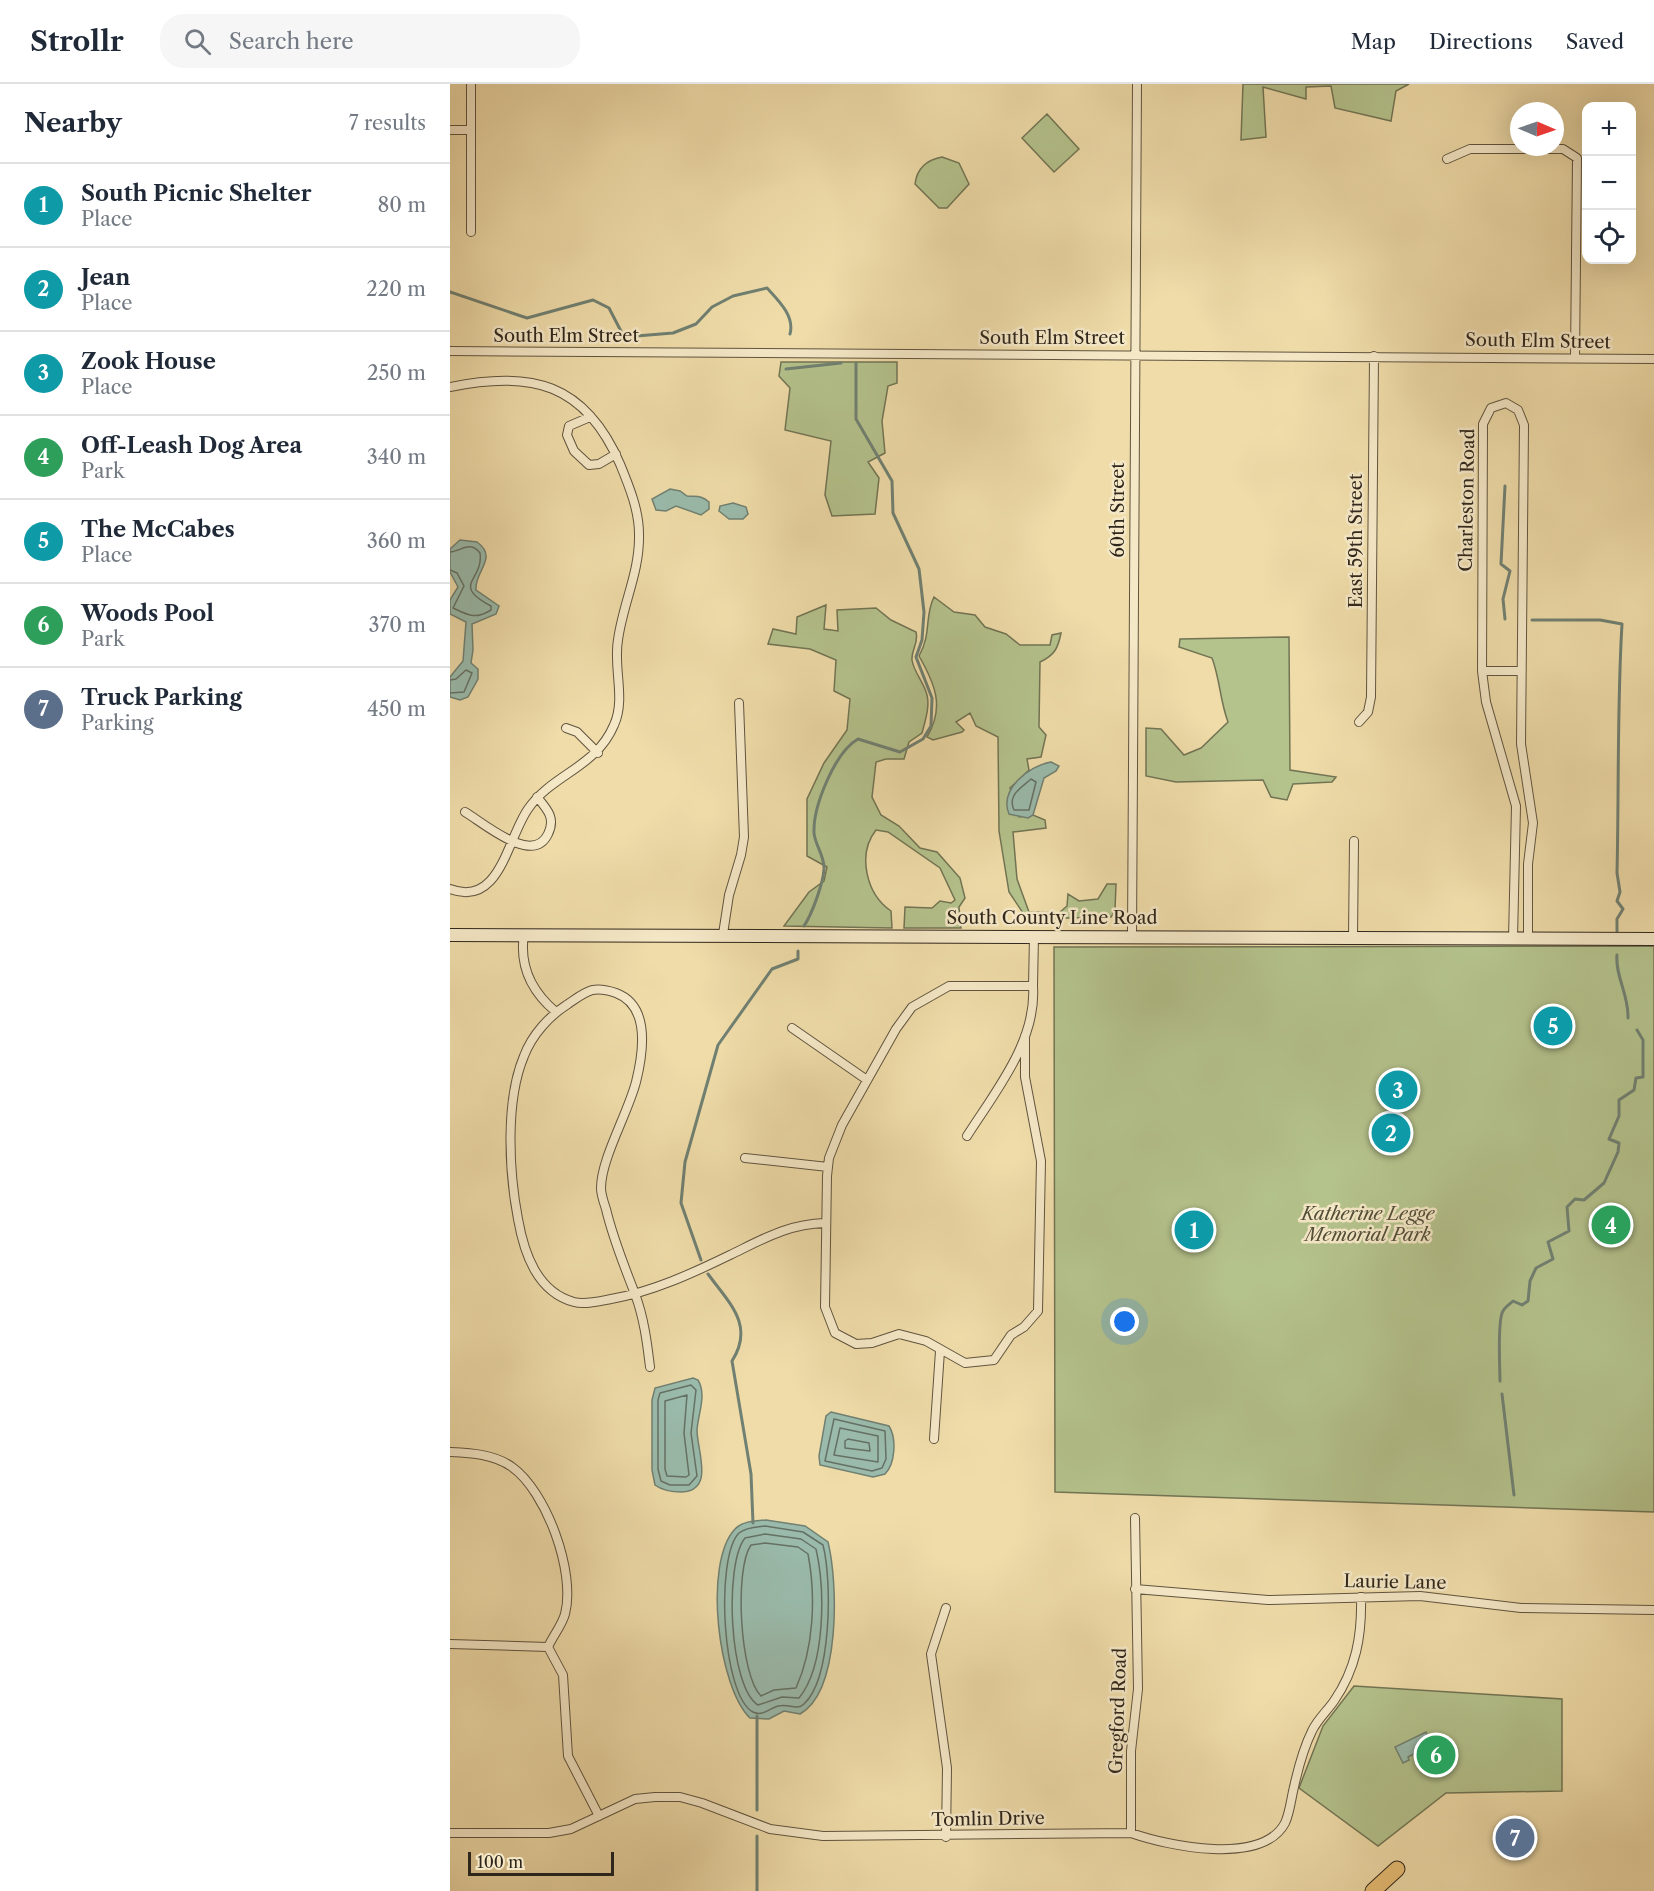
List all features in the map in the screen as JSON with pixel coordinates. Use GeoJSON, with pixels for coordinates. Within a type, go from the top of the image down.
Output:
{"type":"FeatureCollection","features":[{"type":"Feature","properties":{"kind":"highway"},"geometry":{"type":"LineString","coordinates":[[1373,1891],[1397,1869]]}},
{"type":"Feature","properties":{"kind":"main road","name":"South County Line Road"},"geometry":{"type":"LineString","coordinates":[[450,935],[723,934],[1654,939]]}},
{"type":"Feature","properties":{"kind":"street"},"geometry":{"type":"LineString","coordinates":[[471,84],[471,232]]}},
{"type":"Feature","properties":{"kind":"street","name":"60th Street"},"geometry":{"type":"LineString","coordinates":[[1132,936],[1137,84]]}},
{"type":"Feature","properties":{"kind":"street"},"geometry":{"type":"LineString","coordinates":[[450,130],[470,130]]}},
{"type":"Feature","properties":{"kind":"street"},"geometry":{"type":"LineString","coordinates":[[1447,159],[1470,149],[1563,149],[1576,158],[1575,358]]}},
{"type":"Feature","properties":{"kind":"street","name":"South Elm Street"},"geometry":{"type":"LineString","coordinates":[[450,351],[1654,359]]}},
{"type":"Feature","properties":{"kind":"street","name":"East 59th Street"},"geometry":{"type":"LineString","coordinates":[[1359,722],[1368,712],[1371,697],[1374,356]]}},
{"type":"Feature","properties":{"kind":"street"},"geometry":{"type":"LineString","coordinates":[[450,387],[521,380],[555,388],[577,402],[616,454],[630,488],[639,532],[638,564],[617,642],[619,712],[609,737],[598,753],[537,797],[492,881],[481,890],[469,894],[450,889]]}},
{"type":"Feature","properties":{"kind":"street","name":"Charleston Road"},"geometry":{"type":"LineString","coordinates":[[1513,939],[1516,806],[1486,702],[1482,671],[1483,424],[1491,408],[1506,403],[1518,410],[1524,425],[1521,744],[1533,823],[1528,864],[1528,939]]}},
{"type":"Feature","properties":{"kind":"street"},"geometry":{"type":"LineString","coordinates":[[590,417],[569,426],[567,435],[574,451],[589,465],[599,464],[616,454]]}},
{"type":"Feature","properties":{"kind":"street"},"geometry":{"type":"LineString","coordinates":[[1482,671],[1521,671]]}},
{"type":"Feature","properties":{"kind":"street"},"geometry":{"type":"LineString","coordinates":[[723,934],[729,895],[744,837],[739,703]]}},
{"type":"Feature","properties":{"kind":"street"},"geometry":{"type":"LineString","coordinates":[[566,728],[577,732],[598,753]]}},
{"type":"Feature","properties":{"kind":"street"},"geometry":{"type":"LineString","coordinates":[[465,812],[520,846],[535,847],[545,841],[552,827],[552,815],[537,797]]}},
{"type":"Feature","properties":{"kind":"street"},"geometry":{"type":"LineString","coordinates":[[1353,938],[1354,841]]}},
{"type":"Feature","properties":{"kind":"street"},"geometry":{"type":"LineString","coordinates":[[524,934],[522,956],[526,975],[540,996],[556,1012]]}},
{"type":"Feature","properties":{"kind":"street"},"geometry":{"type":"LineString","coordinates":[[967,1136],[1004,1078],[1024,1036],[1034,1007],[1034,936]]}},
{"type":"Feature","properties":{"kind":"street"},"geometry":{"type":"LineString","coordinates":[[1024,1036],[1024,1077],[1035,1121],[1041,1173],[1038,1311],[1024,1328],[1011,1335],[994,1360],[965,1364],[926,1341],[899,1334],[872,1343],[856,1344],[835,1333],[825,1307],[828,1167],[836,1136],[867,1080],[901,1021],[912,1007],[928,997],[950,986],[1033,986]]}},
{"type":"Feature","properties":{"kind":"street"},"geometry":{"type":"LineString","coordinates":[[650,1367],[644,1323],[635,1294],[612,1237],[601,1188],[642,1058],[642,1030],[634,1006],[622,995],[601,988],[587,991],[556,1012],[537,1033],[524,1056],[515,1087],[512,1167],[520,1231],[532,1268],[544,1285],[560,1297],[577,1303],[635,1294],[728,1256],[775,1232],[802,1224],[825,1223]]}},
{"type":"Feature","properties":{"kind":"street"},"geometry":{"type":"LineString","coordinates":[[792,1028],[867,1080]]}},
{"type":"Feature","properties":{"kind":"street"},"geometry":{"type":"LineString","coordinates":[[1004,1078],[1024,1077]]}},
{"type":"Feature","properties":{"kind":"street"},"geometry":{"type":"LineString","coordinates":[[745,1158],[828,1167]]}},
{"type":"Feature","properties":{"kind":"street"},"geometry":{"type":"LineString","coordinates":[[934,1439],[940,1351]]}},
{"type":"Feature","properties":{"kind":"street"},"geometry":{"type":"LineString","coordinates":[[450,1452],[479,1453],[511,1466],[535,1487],[567,1569],[565,1613],[548,1647]]}},
{"type":"Feature","properties":{"kind":"street","name":"Gregford Road"},"geometry":{"type":"LineString","coordinates":[[1131,1833],[1131,1751],[1138,1689],[1135,1518]]}},
{"type":"Feature","properties":{"kind":"street","name":"Laurie Lane"},"geometry":{"type":"LineString","coordinates":[[1135,1589],[1268,1600],[1420,1596],[1521,1608],[1654,1610]]}},
{"type":"Feature","properties":{"kind":"street","name":"Tomlin Drive"},"geometry":{"type":"LineString","coordinates":[[450,1833],[549,1833],[571,1829],[635,1799],[680,1797],[770,1829],[823,1836],[946,1837],[1131,1833],[1160,1844],[1197,1848],[1230,1849],[1256,1846],[1271,1839],[1286,1822],[1294,1785],[1312,1730],[1335,1699],[1353,1668],[1362,1629],[1361,1597]]}},
{"type":"Feature","properties":{"kind":"street"},"geometry":{"type":"LineString","coordinates":[[946,1608],[931,1654],[947,1768],[946,1837]]}},
{"type":"Feature","properties":{"kind":"street"},"geometry":{"type":"LineString","coordinates":[[450,1644],[548,1647]]}},
{"type":"Feature","properties":{"kind":"street"},"geometry":{"type":"LineString","coordinates":[[548,1647],[563,1675],[568,1756],[599,1816]]}},
{"type":"Feature","properties":{"kind":"green space"},"geometry":{"type":"Polygon","coordinates":[[[1243,84],[1409,84],[1396,91],[1391,121],[1335,108],[1331,86],[1306,87],[1306,99],[1263,87],[1266,137],[1241,140],[1243,84]]]}},
{"type":"Feature","properties":{"kind":"green space"},"geometry":{"type":"Polygon","coordinates":[[[1047,114],[1079,149],[1054,172],[1022,138],[1047,114]]]}},
{"type":"Feature","properties":{"kind":"green space"},"geometry":{"type":"Polygon","coordinates":[[[942,157],[959,163],[969,184],[947,208],[939,208],[915,184],[923,166],[931,160],[942,157]]]}},
{"type":"Feature","properties":{"kind":"green space"},"geometry":{"type":"Polygon","coordinates":[[[781,362],[897,362],[897,383],[888,386],[882,421],[885,453],[868,462],[879,478],[875,514],[832,516],[825,495],[831,441],[785,430],[790,388],[779,376],[781,362]]]}},
{"type":"Feature","properties":{"kind":"green space"},"geometry":{"type":"Polygon","coordinates":[[[934,597],[954,612],[975,615],[985,627],[1006,634],[1020,645],[1050,645],[1052,635],[1061,633],[1055,650],[1040,662],[1039,727],[1046,735],[1041,757],[1027,759],[1029,770],[1010,788],[1019,817],[1033,815],[1045,820],[1046,828],[1013,832],[1017,879],[1029,912],[1059,913],[1067,906],[1068,894],[1079,901],[1098,899],[1107,884],[1116,884],[1115,910],[1111,917],[1027,919],[1009,892],[999,831],[998,737],[976,726],[970,713],[956,722],[964,730],[962,732],[933,740],[927,737],[936,716],[937,706],[930,676],[919,656],[923,648],[929,611],[934,597]]]}},
{"type":"Feature","properties":{"kind":"green space"},"geometry":{"type":"Polygon","coordinates":[[[826,605],[824,629],[838,631],[837,610],[876,608],[891,620],[916,632],[912,660],[926,690],[928,700],[922,733],[909,742],[904,759],[886,759],[876,762],[872,797],[881,815],[899,826],[920,848],[937,852],[960,878],[965,898],[959,907],[961,928],[904,928],[905,907],[932,908],[940,901],[951,903],[955,900],[940,868],[888,832],[876,830],[867,850],[867,873],[875,895],[891,911],[892,928],[784,926],[809,892],[824,881],[827,867],[807,856],[807,799],[824,763],[847,730],[850,699],[834,691],[836,660],[810,649],[768,644],[773,629],[796,634],[797,617],[826,605]]]}},
{"type":"Feature","properties":{"kind":"green space"},"geometry":{"type":"Polygon","coordinates":[[[1289,637],[1290,770],[1336,777],[1332,782],[1293,784],[1287,800],[1271,797],[1263,780],[1176,782],[1146,776],[1146,728],[1161,729],[1184,755],[1201,748],[1228,722],[1212,658],[1179,647],[1180,639],[1289,637]]]}},
{"type":"Feature","properties":{"kind":"green space","name":"Katherine Legge Memorial Park"},"geometry":{"type":"Polygon","coordinates":[[[1654,946],[1654,1512],[1055,1492],[1054,947],[1654,946]]]}},
{"type":"Feature","properties":{"kind":"green space"},"geometry":{"type":"Polygon","coordinates":[[[1354,1686],[1562,1699],[1562,1791],[1446,1793],[1378,1846],[1299,1788],[1323,1726],[1354,1686]]]}},
{"type":"Feature","properties":{"kind":"water"},"geometry":{"type":"Polygon","coordinates":[[[670,489],[680,491],[687,496],[704,498],[709,502],[709,509],[701,515],[676,506],[666,511],[656,510],[652,499],[670,489]]]}},
{"type":"Feature","properties":{"kind":"water"},"geometry":{"type":"Polygon","coordinates":[[[733,503],[746,507],[748,514],[743,519],[729,519],[719,511],[720,506],[733,503]]]}},
{"type":"Feature","properties":{"kind":"water"},"geometry":{"type":"Polygon","coordinates":[[[460,540],[477,542],[483,548],[486,559],[476,583],[476,590],[499,606],[496,614],[472,624],[471,663],[478,669],[478,679],[468,697],[460,700],[450,697],[450,677],[463,661],[466,622],[450,614],[450,600],[458,587],[450,572],[450,549],[460,540]]]}},
{"type":"Feature","properties":{"kind":"water"},"geometry":{"type":"Polygon","coordinates":[[[1051,762],[1059,766],[1056,771],[1044,778],[1033,815],[1028,818],[1009,814],[1008,796],[1018,780],[1033,768],[1051,762]]]}},
{"type":"Feature","properties":{"kind":"water"},"geometry":{"type":"Polygon","coordinates":[[[693,1378],[698,1380],[702,1392],[697,1430],[701,1477],[692,1490],[668,1491],[655,1485],[652,1470],[652,1400],[655,1388],[693,1378]]]}},
{"type":"Feature","properties":{"kind":"water"},"geometry":{"type":"Polygon","coordinates":[[[831,1412],[889,1426],[892,1431],[894,1451],[891,1464],[885,1474],[873,1477],[820,1465],[819,1456],[826,1416],[831,1412]]]}},
{"type":"Feature","properties":{"kind":"water"},"geometry":{"type":"Polygon","coordinates":[[[766,1520],[805,1526],[828,1542],[834,1583],[833,1634],[830,1660],[823,1683],[813,1702],[800,1714],[784,1711],[769,1719],[750,1718],[739,1702],[723,1654],[718,1625],[717,1596],[719,1569],[725,1546],[735,1529],[745,1523],[766,1520]]]}},
{"type":"Feature","properties":{"kind":"water"},"geometry":{"type":"Polygon","coordinates":[[[1426,1732],[1432,1745],[1408,1757],[1409,1760],[1403,1763],[1395,1747],[1426,1732]]]}},
{"type":"Feature","properties":{"kind":"waterway"},"geometry":{"type":"LineString","coordinates":[[450,292],[527,318],[593,300],[609,308],[624,337],[673,333],[696,324],[712,307],[733,296],[767,288],[788,315],[790,334]]}},
{"type":"Feature","properties":{"kind":"waterway"},"geometry":{"type":"LineString","coordinates":[[786,369],[841,363]]}},
{"type":"Feature","properties":{"kind":"waterway"},"geometry":{"type":"LineString","coordinates":[[804,926],[817,899],[824,869],[814,833],[817,809],[827,781],[841,755],[858,739],[900,752],[923,739],[931,726],[932,698],[916,657],[922,640],[924,612],[919,569],[893,513],[892,481],[856,419],[856,363]]}},
{"type":"Feature","properties":{"kind":"waterway"},"geometry":{"type":"LineString","coordinates":[[1505,486],[1501,564],[1510,571],[1503,599],[1505,619]]}},
{"type":"Feature","properties":{"kind":"waterway"},"geometry":{"type":"LineString","coordinates":[[1532,620],[1600,620],[1622,624],[1617,873],[1620,892],[1617,901],[1623,909],[1617,919],[1617,931]]}},
{"type":"Feature","properties":{"kind":"waterway"},"geometry":{"type":"LineString","coordinates":[[701,1260],[681,1203],[685,1162],[718,1045],[772,969],[798,959],[798,951]]}},
{"type":"Feature","properties":{"kind":"waterway"},"geometry":{"type":"LineString","coordinates":[[1617,955],[1628,1018]]}},
{"type":"Feature","properties":{"kind":"waterway"},"geometry":{"type":"LineString","coordinates":[[1500,1381],[1499,1333],[1503,1311],[1513,1301],[1522,1305],[1528,1301],[1530,1281],[1536,1268],[1553,1259],[1548,1242],[1569,1231],[1567,1207],[1575,1199],[1584,1200],[1604,1183],[1618,1152],[1619,1143],[1609,1139],[1619,1116],[1619,1100],[1634,1090],[1636,1078],[1643,1077],[1643,1040],[1637,1030]]}},
{"type":"Feature","properties":{"kind":"waterway"},"geometry":{"type":"LineString","coordinates":[[708,1274],[731,1305],[740,1325],[741,1336],[732,1361],[751,1474],[753,1523]]}},
{"type":"Feature","properties":{"kind":"waterway"},"geometry":{"type":"LineString","coordinates":[[1502,1394],[1514,1495]]}},
{"type":"Feature","properties":{"kind":"waterway"},"geometry":{"type":"LineString","coordinates":[[757,1716],[757,1810]]}},
{"type":"Feature","properties":{"kind":"waterway"},"geometry":{"type":"LineString","coordinates":[[757,1836],[757,1891]]}},
{"type":"Feature","properties":{"kind":"place","name":"The McCabes"},"geometry":{"type":"Point","coordinates":[1553,1026]}},
{"type":"Feature","properties":{"kind":"place","name":"Zook House"},"geometry":{"type":"Point","coordinates":[1398,1090]}},
{"type":"Feature","properties":{"kind":"place","name":"Jean"},"geometry":{"type":"Point","coordinates":[1391,1133]}},
{"type":"Feature","properties":{"kind":"place","name":"Off-Leash Dog Area"},"geometry":{"type":"Point","coordinates":[1611,1225]}},
{"type":"Feature","properties":{"kind":"place","name":"South Picnic Shelter"},"geometry":{"type":"Point","coordinates":[1194,1230]}},
{"type":"Feature","properties":{"kind":"place","name":"Woods Pool"},"geometry":{"type":"Point","coordinates":[1436,1755]}},
{"type":"Feature","properties":{"kind":"place","name":"Truck Parking"},"geometry":{"type":"Point","coordinates":[1515,1838]}}]}
